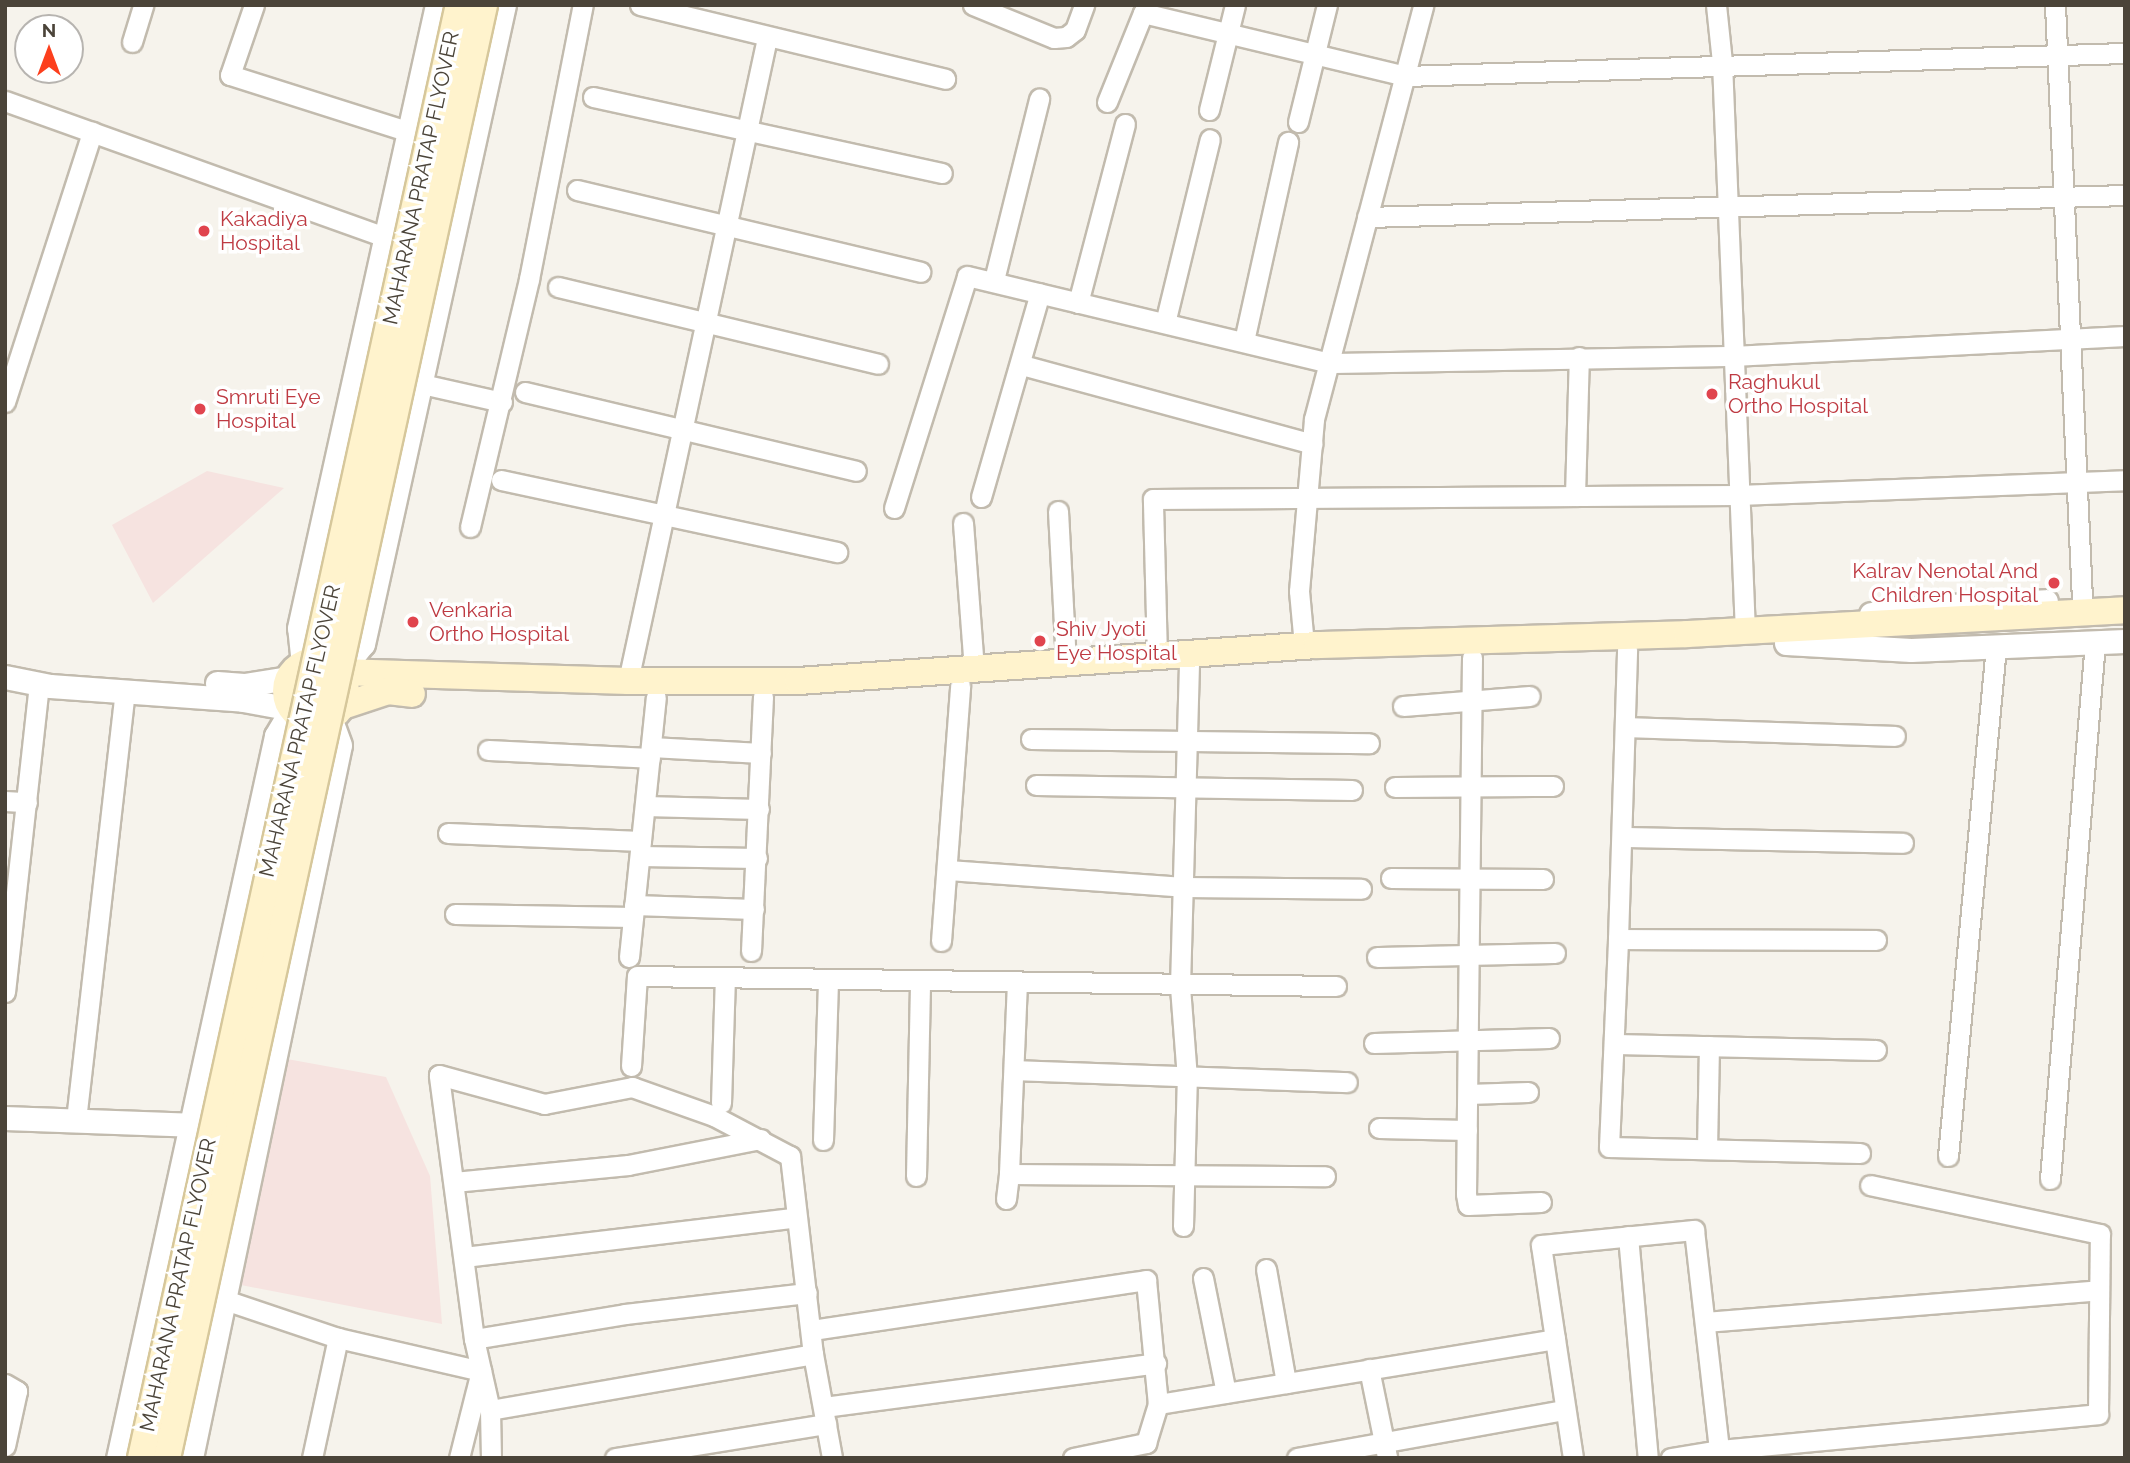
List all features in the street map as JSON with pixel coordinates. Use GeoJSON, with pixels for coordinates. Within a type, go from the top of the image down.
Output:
{"type":"FeatureCollection","features":[{"type":"Feature","properties":{"kind":"main road","name":"MAHARANA PRATAP FLYOVER"},"geometry":{"type":"LineString","coordinates":[[141,1458],[459,5]]}},
{"type":"Feature","properties":{"kind":"main road","name":"MAHARANA PRATAP FLYOVER"},"geometry":{"type":"LineString","coordinates":[[167,1458],[484,5]]}},
{"type":"Feature","properties":{"kind":"main road"},"geometry":{"type":"LineString","coordinates":[[1900,631],[2125,610]]}},
{"type":"Feature","properties":{"kind":"main road"},"geometry":{"type":"LineString","coordinates":[[1785,636],[1745,631],[1305,652],[1157,656],[1066,664],[967,679],[628,681],[340,672],[318,661],[296,671],[286,694],[292,709],[309,721],[388,691],[656,697],[763,696],[1189,664],[1305,652],[1472,658],[1785,636],[2125,624]]}},
{"type":"Feature","properties":{"kind":"main road"},"geometry":{"type":"LineString","coordinates":[[337,712],[347,688],[340,672]]}},
{"type":"Feature","properties":{"kind":"street"},"geometry":{"type":"LineString","coordinates":[[132,43],[143,5]]}},
{"type":"Feature","properties":{"kind":"street"},"geometry":{"type":"LineString","coordinates":[[254,5],[230,75],[410,132]]}},
{"type":"Feature","properties":{"kind":"street"},"geometry":{"type":"LineString","coordinates":[[5,661],[52,670],[244,685],[296,671],[299,628],[437,5]]}},
{"type":"Feature","properties":{"kind":"street"},"geometry":{"type":"LineString","coordinates":[[340,672],[363,644],[504,5]]}},
{"type":"Feature","properties":{"kind":"street"},"geometry":{"type":"LineString","coordinates":[[470,527],[502,402],[583,5]]}},
{"type":"Feature","properties":{"kind":"street"},"geometry":{"type":"LineString","coordinates":[[640,5],[767,38],[945,79]]}},
{"type":"Feature","properties":{"kind":"street"},"geometry":{"type":"LineString","coordinates":[[979,6],[1054,38],[1066,37],[1075,30],[1084,5]]}},
{"type":"Feature","properties":{"kind":"street"},"geometry":{"type":"LineString","coordinates":[[1209,110],[1235,5]]}},
{"type":"Feature","properties":{"kind":"street"},"geometry":{"type":"LineString","coordinates":[[1298,122],[1327,5]]}},
{"type":"Feature","properties":{"kind":"street"},"geometry":{"type":"LineString","coordinates":[[1305,652],[1300,591],[1312,444],[1329,363],[1423,5]]}},
{"type":"Feature","properties":{"kind":"street"},"geometry":{"type":"LineString","coordinates":[[1716,5],[1722,62],[1731,356],[1745,631]]}},
{"type":"Feature","properties":{"kind":"street"},"geometry":{"type":"LineString","coordinates":[[2055,5],[2082,600]]}},
{"type":"Feature","properties":{"kind":"street"},"geometry":{"type":"LineString","coordinates":[[1107,102],[1143,13],[1405,76],[1722,62],[2125,53]]}},
{"type":"Feature","properties":{"kind":"street"},"geometry":{"type":"LineString","coordinates":[[628,681],[767,38]]}},
{"type":"Feature","properties":{"kind":"street"},"geometry":{"type":"LineString","coordinates":[[593,97],[942,173]]}},
{"type":"Feature","properties":{"kind":"street"},"geometry":{"type":"LineString","coordinates":[[994,280],[1039,99]]}},
{"type":"Feature","properties":{"kind":"street"},"geometry":{"type":"LineString","coordinates":[[5,102],[385,237]]}},
{"type":"Feature","properties":{"kind":"street"},"geometry":{"type":"LineString","coordinates":[[1078,303],[1125,124]]}},
{"type":"Feature","properties":{"kind":"street"},"geometry":{"type":"LineString","coordinates":[[5,402],[92,132]]}},
{"type":"Feature","properties":{"kind":"street"},"geometry":{"type":"LineString","coordinates":[[1165,323],[1210,139]]}},
{"type":"Feature","properties":{"kind":"street"},"geometry":{"type":"LineString","coordinates":[[1244,341],[1288,142]]}},
{"type":"Feature","properties":{"kind":"street"},"geometry":{"type":"LineString","coordinates":[[577,190],[726,229],[920,272]]}},
{"type":"Feature","properties":{"kind":"street"},"geometry":{"type":"LineString","coordinates":[[1367,217],[2125,195]]}},
{"type":"Feature","properties":{"kind":"street"},"geometry":{"type":"LineString","coordinates":[[894,508],[967,276],[994,280],[1078,303],[1329,363],[1731,356],[2125,335]]}},
{"type":"Feature","properties":{"kind":"street"},"geometry":{"type":"LineString","coordinates":[[558,287],[878,363]]}},
{"type":"Feature","properties":{"kind":"street"},"geometry":{"type":"LineString","coordinates":[[981,497],[1022,365],[1040,293]]}},
{"type":"Feature","properties":{"kind":"street"},"geometry":{"type":"LineString","coordinates":[[1575,496],[1579,357]]}},
{"type":"Feature","properties":{"kind":"street"},"geometry":{"type":"LineString","coordinates":[[1022,365],[1312,444]]}},
{"type":"Feature","properties":{"kind":"street"},"geometry":{"type":"LineString","coordinates":[[422,384],[502,402]]}},
{"type":"Feature","properties":{"kind":"street"},"geometry":{"type":"LineString","coordinates":[[525,392],[856,471]]}},
{"type":"Feature","properties":{"kind":"street"},"geometry":{"type":"LineString","coordinates":[[501,480],[836,552]]}},
{"type":"Feature","properties":{"kind":"street"},"geometry":{"type":"LineString","coordinates":[[1157,656],[1153,499],[1738,495],[2125,480]]}},
{"type":"Feature","properties":{"kind":"street"},"geometry":{"type":"LineString","coordinates":[[1058,512],[1066,664]]}},
{"type":"Feature","properties":{"kind":"street"},"geometry":{"type":"LineString","coordinates":[[941,941],[967,679],[963,523]]}},
{"type":"Feature","properties":{"kind":"street"},"geometry":{"type":"LineString","coordinates":[[1785,636],[1910,608],[2125,598]]}},
{"type":"Feature","properties":{"kind":"street"},"geometry":{"type":"LineString","coordinates":[[1785,636],[1911,650],[2125,641]]}},
{"type":"Feature","properties":{"kind":"street"},"geometry":{"type":"LineString","coordinates":[[2050,1179],[2095,642]]}},
{"type":"Feature","properties":{"kind":"street"},"geometry":{"type":"LineString","coordinates":[[1948,1156],[1996,646]]}},
{"type":"Feature","properties":{"kind":"street"},"geometry":{"type":"LineString","coordinates":[[1627,649],[1624,837],[1609,1147],[1860,1153]]}},
{"type":"Feature","properties":{"kind":"street"},"geometry":{"type":"LineString","coordinates":[[1472,658],[1468,1205],[1541,1202]]}},
{"type":"Feature","properties":{"kind":"street"},"geometry":{"type":"LineString","coordinates":[[1182,1226],[1186,1172],[1187,1078],[1180,986],[1189,664]]}},
{"type":"Feature","properties":{"kind":"street"},"geometry":{"type":"LineString","coordinates":[[5,677],[39,683],[243,700],[292,709],[276,736],[118,1458]]}},
{"type":"Feature","properties":{"kind":"street"},"geometry":{"type":"LineString","coordinates":[[5,992],[39,683]]}},
{"type":"Feature","properties":{"kind":"street"},"geometry":{"type":"LineString","coordinates":[[76,1120],[125,691]]}},
{"type":"Feature","properties":{"kind":"street"},"geometry":{"type":"LineString","coordinates":[[751,951],[763,696]]}},
{"type":"Feature","properties":{"kind":"street"},"geometry":{"type":"LineString","coordinates":[[1403,706],[1531,696]]}},
{"type":"Feature","properties":{"kind":"street"},"geometry":{"type":"LineString","coordinates":[[629,957],[656,697]]}},
{"type":"Feature","properties":{"kind":"street"},"geometry":{"type":"LineString","coordinates":[[191,1458],[340,745],[337,712]]}},
{"type":"Feature","properties":{"kind":"street"},"geometry":{"type":"LineString","coordinates":[[1626,727],[1895,736]]}},
{"type":"Feature","properties":{"kind":"street"},"geometry":{"type":"LineString","coordinates":[[1031,739],[1369,743]]}},
{"type":"Feature","properties":{"kind":"street"},"geometry":{"type":"LineString","coordinates":[[488,750],[761,753]]}},
{"type":"Feature","properties":{"kind":"street"},"geometry":{"type":"LineString","coordinates":[[1036,785],[1352,790]]}},
{"type":"Feature","properties":{"kind":"street"},"geometry":{"type":"LineString","coordinates":[[1395,788],[1553,786]]}},
{"type":"Feature","properties":{"kind":"street"},"geometry":{"type":"LineString","coordinates":[[5,801],[27,802]]}},
{"type":"Feature","properties":{"kind":"street"},"geometry":{"type":"LineString","coordinates":[[645,806],[759,809]]}},
{"type":"Feature","properties":{"kind":"street"},"geometry":{"type":"LineString","coordinates":[[448,832],[757,858]]}},
{"type":"Feature","properties":{"kind":"street"},"geometry":{"type":"LineString","coordinates":[[1624,837],[1903,843]]}},
{"type":"Feature","properties":{"kind":"street"},"geometry":{"type":"LineString","coordinates":[[948,870],[1183,887],[1361,889]]}},
{"type":"Feature","properties":{"kind":"street"},"geometry":{"type":"LineString","coordinates":[[1391,878],[1543,879]]}},
{"type":"Feature","properties":{"kind":"street"},"geometry":{"type":"LineString","coordinates":[[454,914],[754,909]]}},
{"type":"Feature","properties":{"kind":"street"},"geometry":{"type":"LineString","coordinates":[[1618,939],[1876,940]]}},
{"type":"Feature","properties":{"kind":"street"},"geometry":{"type":"LineString","coordinates":[[1377,957],[1555,953]]}},
{"type":"Feature","properties":{"kind":"street"},"geometry":{"type":"LineString","coordinates":[[631,1066],[637,976],[1180,986],[1336,986]]}},
{"type":"Feature","properties":{"kind":"street"},"geometry":{"type":"LineString","coordinates":[[721,1103],[725,978]]}},
{"type":"Feature","properties":{"kind":"street"},"geometry":{"type":"LineString","coordinates":[[823,1140],[828,979]]}},
{"type":"Feature","properties":{"kind":"street"},"geometry":{"type":"LineString","coordinates":[[916,1176],[920,981]]}},
{"type":"Feature","properties":{"kind":"street"},"geometry":{"type":"LineString","coordinates":[[1006,1199],[1015,1070],[1017,982]]}},
{"type":"Feature","properties":{"kind":"street"},"geometry":{"type":"LineString","coordinates":[[1374,1043],[1549,1038]]}},
{"type":"Feature","properties":{"kind":"street"},"geometry":{"type":"LineString","coordinates":[[1616,1044],[1876,1050]]}},
{"type":"Feature","properties":{"kind":"street"},"geometry":{"type":"LineString","coordinates":[[1707,1149],[1709,1046]]}},
{"type":"Feature","properties":{"kind":"street"},"geometry":{"type":"LineString","coordinates":[[1015,1070],[1347,1082]]}},
{"type":"Feature","properties":{"kind":"street"},"geometry":{"type":"LineString","coordinates":[[491,1458],[490,1410],[474,1339],[439,1074],[544,1104],[632,1087],[714,1116],[790,1156],[813,1354],[832,1458]]}},
{"type":"Feature","properties":{"kind":"street"},"geometry":{"type":"LineString","coordinates":[[1468,1094],[1528,1092]]}},
{"type":"Feature","properties":{"kind":"street"},"geometry":{"type":"LineString","coordinates":[[5,1118],[193,1125]]}},
{"type":"Feature","properties":{"kind":"street"},"geometry":{"type":"LineString","coordinates":[[1379,1128],[1467,1130]]}},
{"type":"Feature","properties":{"kind":"street"},"geometry":{"type":"LineString","coordinates":[[454,1182],[628,1165],[761,1139]]}},
{"type":"Feature","properties":{"kind":"street"},"geometry":{"type":"LineString","coordinates":[[1009,1174],[1186,1172],[1325,1175]]}},
{"type":"Feature","properties":{"kind":"street"},"geometry":{"type":"LineString","coordinates":[[1671,1458],[1719,1450],[2098,1414],[2100,1234],[1870,1185]]}},
{"type":"Feature","properties":{"kind":"street"},"geometry":{"type":"LineString","coordinates":[[464,1257],[797,1217]]}},
{"type":"Feature","properties":{"kind":"street"},"geometry":{"type":"LineString","coordinates":[[1573,1458],[1541,1245],[1695,1230],[1719,1450]]}},
{"type":"Feature","properties":{"kind":"street"},"geometry":{"type":"LineString","coordinates":[[1628,1236],[1648,1458]]}},
{"type":"Feature","properties":{"kind":"street"},"geometry":{"type":"LineString","coordinates":[[1266,1269],[1286,1383]]}},
{"type":"Feature","properties":{"kind":"street"},"geometry":{"type":"LineString","coordinates":[[1203,1278],[1226,1393]]}},
{"type":"Feature","properties":{"kind":"street"},"geometry":{"type":"LineString","coordinates":[[812,1330],[1146,1280],[1158,1404],[1147,1450],[1073,1458]]}},
{"type":"Feature","properties":{"kind":"street"},"geometry":{"type":"LineString","coordinates":[[1705,1322],[2099,1290]]}},
{"type":"Feature","properties":{"kind":"street"},"geometry":{"type":"LineString","coordinates":[[474,1339],[625,1314],[807,1293]]}},
{"type":"Feature","properties":{"kind":"street"},"geometry":{"type":"LineString","coordinates":[[225,1300],[338,1338],[481,1371]]}},
{"type":"Feature","properties":{"kind":"street"},"geometry":{"type":"LineString","coordinates":[[312,1458],[338,1338]]}},
{"type":"Feature","properties":{"kind":"street"},"geometry":{"type":"LineString","coordinates":[[1158,1404],[1555,1339]]}},
{"type":"Feature","properties":{"kind":"street"},"geometry":{"type":"LineString","coordinates":[[490,1410],[813,1354]]}},
{"type":"Feature","properties":{"kind":"street"},"geometry":{"type":"LineString","coordinates":[[615,1458],[825,1415],[1156,1363]]}},
{"type":"Feature","properties":{"kind":"street"},"geometry":{"type":"LineString","coordinates":[[1369,1369],[1387,1451]]}},
{"type":"Feature","properties":{"kind":"street"},"geometry":{"type":"LineString","coordinates":[[459,1458],[481,1371]]}},
{"type":"Feature","properties":{"kind":"street"},"geometry":{"type":"LineString","coordinates":[[5,1384],[18,1391],[5,1446]]}},
{"type":"Feature","properties":{"kind":"street"},"geometry":{"type":"LineString","coordinates":[[1297,1458],[1387,1451],[1565,1410]]}},
{"type":"Feature","properties":{"kind":"shaded area"},"geometry":{"type":"Polygon","coordinates":[[[207,471],[284,488],[153,603],[112,525],[207,471]]]}},
{"type":"Feature","properties":{"kind":"shaded area"},"geometry":{"type":"Polygon","coordinates":[[[287,1059],[386,1077],[430,1176],[442,1324],[241,1285],[287,1059]]]}},
{"type":"Feature","properties":{"kind":"place","name":"Kakadiya Hospital"},"geometry":{"type":"Point","coordinates":[204,231]}},
{"type":"Feature","properties":{"kind":"place","name":"Raghukul Ortho Hospital"},"geometry":{"type":"Point","coordinates":[1712,394]}},
{"type":"Feature","properties":{"kind":"place","name":"Smruti Eye Hospital"},"geometry":{"type":"Point","coordinates":[200,409]}},
{"type":"Feature","properties":{"kind":"place","name":"Kalrav Nenotal And Children Hospital"},"geometry":{"type":"Point","coordinates":[2054,583]}},
{"type":"Feature","properties":{"kind":"place","name":"Venkaria Ortho Hospital"},"geometry":{"type":"Point","coordinates":[413,622]}},
{"type":"Feature","properties":{"kind":"place","name":"Shiv Jyoti Eye Hospital"},"geometry":{"type":"Point","coordinates":[1040,641]}}]}
